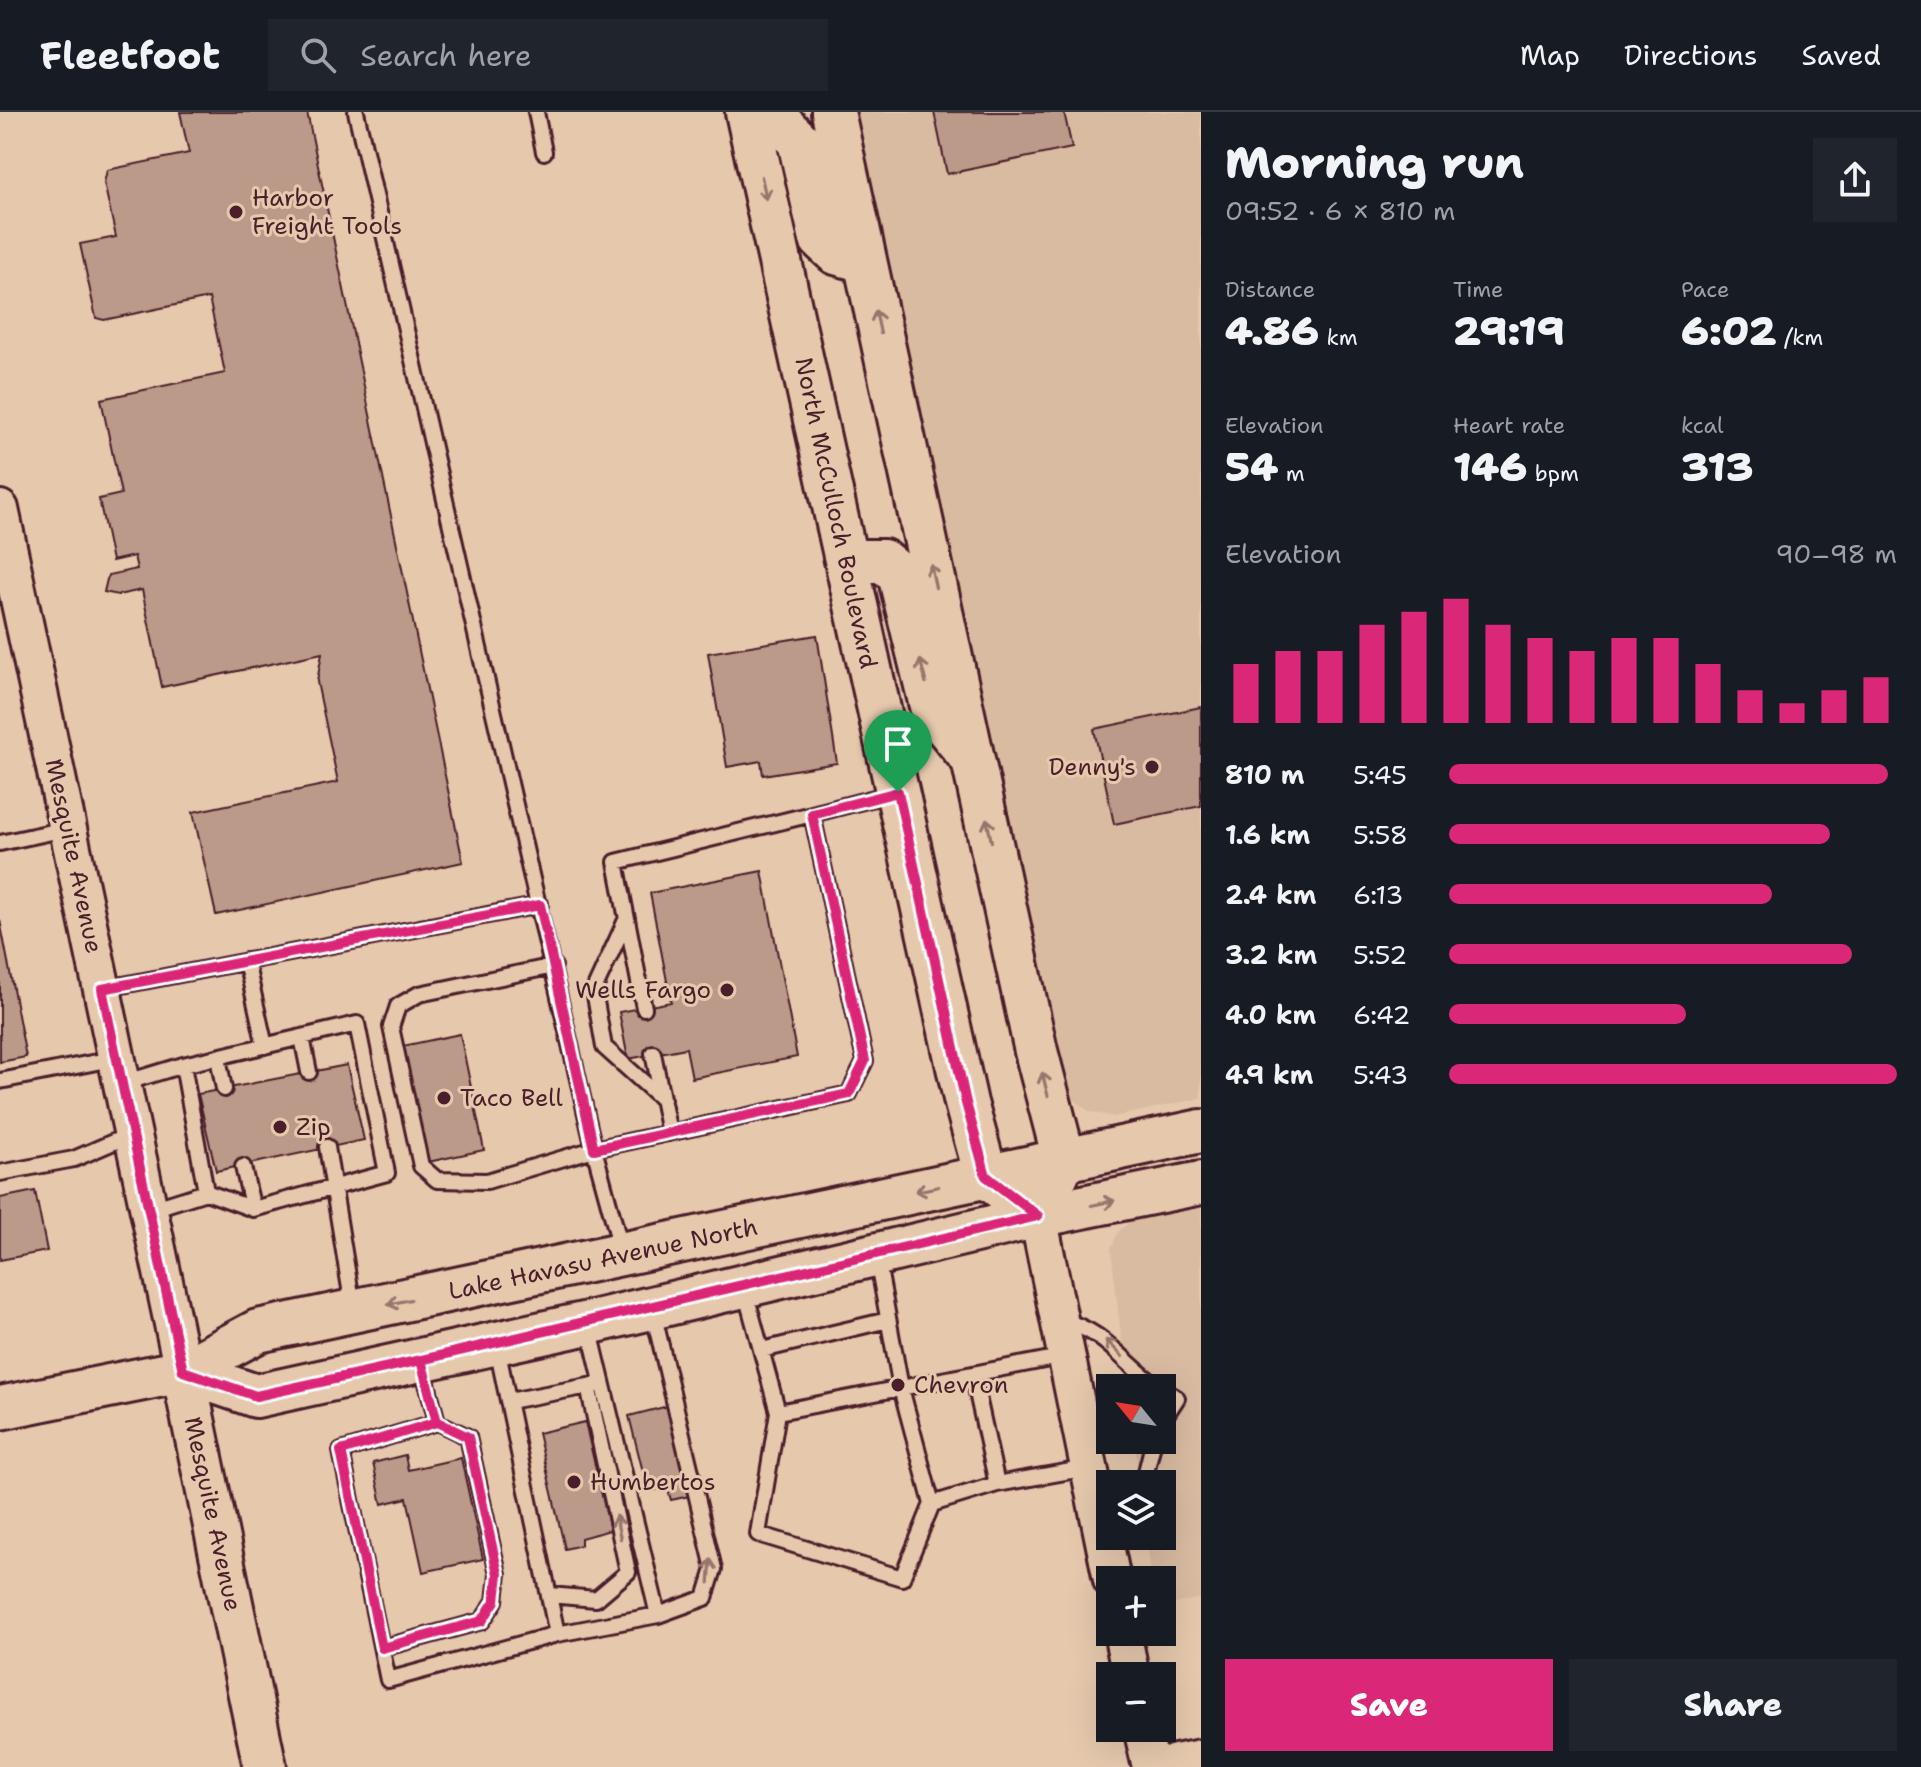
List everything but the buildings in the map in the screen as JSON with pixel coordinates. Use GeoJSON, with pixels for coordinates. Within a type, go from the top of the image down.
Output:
{"type":"FeatureCollection","features":[{"type":"Feature","properties":{"kind":"highway"},"geometry":{"type":"LineString","coordinates":[[1176,1767],[1201,1762]]}},
{"type":"Feature","properties":{"kind":"main road","name":"North McCulloch Boulevard"},"geometry":{"type":"LineString","coordinates":[[747,112],[966,1103],[986,1176]]}},
{"type":"Feature","properties":{"kind":"main road"},"geometry":{"type":"LineString","coordinates":[[769,112],[799,141],[821,239],[836,253],[865,261]]}},
{"type":"Feature","properties":{"kind":"main road"},"geometry":{"type":"LineString","coordinates":[[833,112],[974,761],[1047,1163],[1038,1216]]}},
{"type":"Feature","properties":{"kind":"main road"},"geometry":{"type":"LineString","coordinates":[[847,561],[883,561],[899,574],[932,710],[974,761]]}},
{"type":"Feature","properties":{"kind":"main road","name":"Lake Havasu Avenue North"},"geometry":{"type":"LineString","coordinates":[[2,1411],[183,1371],[258,1331],[623,1257],[1201,1131]]}},
{"type":"Feature","properties":{"kind":"main road"},"geometry":{"type":"LineString","coordinates":[[986,1176],[1038,1216]]}},
{"type":"Feature","properties":{"kind":"main road"},"geometry":{"type":"LineString","coordinates":[[183,1371],[256,1396],[588,1323],[1038,1216],[1201,1183]]}},
{"type":"Feature","properties":{"kind":"main road","name":"Mesquite Avenue"},"geometry":{"type":"LineString","coordinates":[[183,1371],[265,1767]]}},
{"type":"Feature","properties":{"kind":"street","name":"Mesquite Avenue"},"geometry":{"type":"LineString","coordinates":[[0,509],[183,1371]]}},
{"type":"Feature","properties":{"kind":"street"},"geometry":{"type":"LineString","coordinates":[[1038,1216],[1089,1468],[1114,1566]]}},
{"type":"Feature","properties":{"kind":"street"},"geometry":{"type":"LineString","coordinates":[[1145,1742],[1151,1767]]}},
{"type":"Feature","properties":{"kind":"lane"},"geometry":{"type":"LineString","coordinates":[[356,112],[594,1149],[623,1257]]}},
{"type":"Feature","properties":{"kind":"lane"},"geometry":{"type":"LineString","coordinates":[[536,112],[544,152]]}},
{"type":"Feature","properties":{"kind":"lane"},"geometry":{"type":"LineString","coordinates":[[644,1008],[616,862],[898,792]]}},
{"type":"Feature","properties":{"kind":"lane"},"geometry":{"type":"LineString","coordinates":[[554,966],[419,994],[398,1006],[391,1027],[421,1166],[437,1180],[487,1181],[594,1149],[849,1094],[865,1061],[812,814]]}},
{"type":"Feature","properties":{"kind":"lane"},"geometry":{"type":"LineString","coordinates":[[0,843],[68,828]]}},
{"type":"Feature","properties":{"kind":"lane"},"geometry":{"type":"LineString","coordinates":[[102,989],[540,905]]}},
{"type":"Feature","properties":{"kind":"lane"},"geometry":{"type":"LineString","coordinates":[[627,917],[594,990],[604,1047],[663,1100]]}},
{"type":"Feature","properties":{"kind":"lane"},"geometry":{"type":"LineString","coordinates":[[246,961],[265,1046]]}},
{"type":"Feature","properties":{"kind":"lane"},"geometry":{"type":"LineString","coordinates":[[0,1081],[183,1065],[357,1024],[387,1173],[253,1209],[206,1192],[149,1210]]}},
{"type":"Feature","properties":{"kind":"lane"},"geometry":{"type":"LineString","coordinates":[[302,1037],[309,1072]]}},
{"type":"Feature","properties":{"kind":"lane"},"geometry":{"type":"LineString","coordinates":[[653,1053],[669,1133]]}},
{"type":"Feature","properties":{"kind":"lane"},"geometry":{"type":"LineString","coordinates":[[218,1057],[224,1089]]}},
{"type":"Feature","properties":{"kind":"lane"},"geometry":{"type":"LineString","coordinates":[[183,1065],[206,1192]]}},
{"type":"Feature","properties":{"kind":"lane"},"geometry":{"type":"LineString","coordinates":[[0,1173],[74,1159],[133,1134]]}},
{"type":"Feature","properties":{"kind":"lane"},"geometry":{"type":"LineString","coordinates":[[327,1147],[354,1311]]}},
{"type":"Feature","properties":{"kind":"lane"},"geometry":{"type":"LineString","coordinates":[[243,1167],[253,1209]]}},
{"type":"Feature","properties":{"kind":"lane"},"geometry":{"type":"LineString","coordinates":[[744,1287],[778,1412],[758,1534],[902,1578],[932,1504],[901,1388],[876,1254]]}},
{"type":"Feature","properties":{"kind":"lane"},"geometry":{"type":"LineString","coordinates":[[382,1648],[482,1621],[495,1601],[498,1574],[468,1437],[437,1422],[341,1451],[388,1680],[557,1634],[658,1615],[705,1598],[714,1569],[652,1307]]}},
{"type":"Feature","properties":{"kind":"lane"},"geometry":{"type":"LineString","coordinates":[[762,1350],[888,1320]]}},
{"type":"Feature","properties":{"kind":"lane"},"geometry":{"type":"LineString","coordinates":[[1060,1320],[1107,1340],[1140,1374]]}},
{"type":"Feature","properties":{"kind":"lane"},"geometry":{"type":"LineString","coordinates":[[549,1595],[596,1599],[628,1572],[595,1385],[588,1323]]}},
{"type":"Feature","properties":{"kind":"lane"},"geometry":{"type":"LineString","coordinates":[[496,1342],[557,1634]]}},
{"type":"Feature","properties":{"kind":"lane"},"geometry":{"type":"LineString","coordinates":[[778,1412],[1067,1356]]}},
{"type":"Feature","properties":{"kind":"lane"},"geometry":{"type":"LineString","coordinates":[[421,1360],[437,1422]]}},
{"type":"Feature","properties":{"kind":"lane"},"geometry":{"type":"LineString","coordinates":[[973,1374],[997,1484]]}},
{"type":"Feature","properties":{"kind":"lane"},"geometry":{"type":"LineString","coordinates":[[595,1385],[658,1615]]}},
{"type":"Feature","properties":{"kind":"lane"},"geometry":{"type":"LineString","coordinates":[[509,1401],[595,1385]]}},
{"type":"Feature","properties":{"kind":"lane"},"geometry":{"type":"LineString","coordinates":[[932,1504],[997,1484],[1089,1468]]}},
{"type":"Feature","properties":{"kind":"shaded area"},"geometry":{"type":"Polygon","coordinates":[[[851,112],[1201,112],[1201,1098],[1114,1117],[1090,1112],[1063,1091],[851,112]]]}},
{"type":"Feature","properties":{"kind":"shaded area"},"geometry":{"type":"Polygon","coordinates":[[[1201,1203],[1201,1598],[1176,1604],[1176,1566],[1150,1566],[1148,1550],[1176,1550],[1176,1470],[1138,1470],[1136,1454],[1176,1454],[1176,1374],[1125,1374],[1111,1249],[1118,1232],[1134,1218],[1201,1203]]]}},
{"type":"Feature","properties":{"kind":"place","name":"Harbor Freight Tools"},"geometry":{"type":"Point","coordinates":[236,212]}},
{"type":"Feature","properties":{"kind":"place","name":"Denny's"},"geometry":{"type":"Point","coordinates":[1152,767]}},
{"type":"Feature","properties":{"kind":"place","name":"Wells Fargo"},"geometry":{"type":"Point","coordinates":[727,990]}},
{"type":"Feature","properties":{"kind":"place","name":"Taco Bell"},"geometry":{"type":"Point","coordinates":[444,1098]}},
{"type":"Feature","properties":{"kind":"place","name":"Zip"},"geometry":{"type":"Point","coordinates":[280,1127]}},
{"type":"Feature","properties":{"kind":"place","name":"Chevron"},"geometry":{"type":"Point","coordinates":[898,1385]}},
{"type":"Feature","properties":{"kind":"place","name":"Humbertos"},"geometry":{"type":"Point","coordinates":[574,1482]}},
{"type":"Feature","properties":{"kind":"route"},"geometry":{"type":"LineString","coordinates":[[898,792],[812,814],[865,1061],[849,1094],[594,1149],[540,905],[102,989],[183,1371],[256,1396],[421,1360],[437,1422],[468,1437],[498,1574],[495,1601],[482,1621],[460,1630],[382,1648],[341,1451],[437,1422],[421,1360],[1038,1216],[986,1176],[966,1103],[898,792]]}}]}
